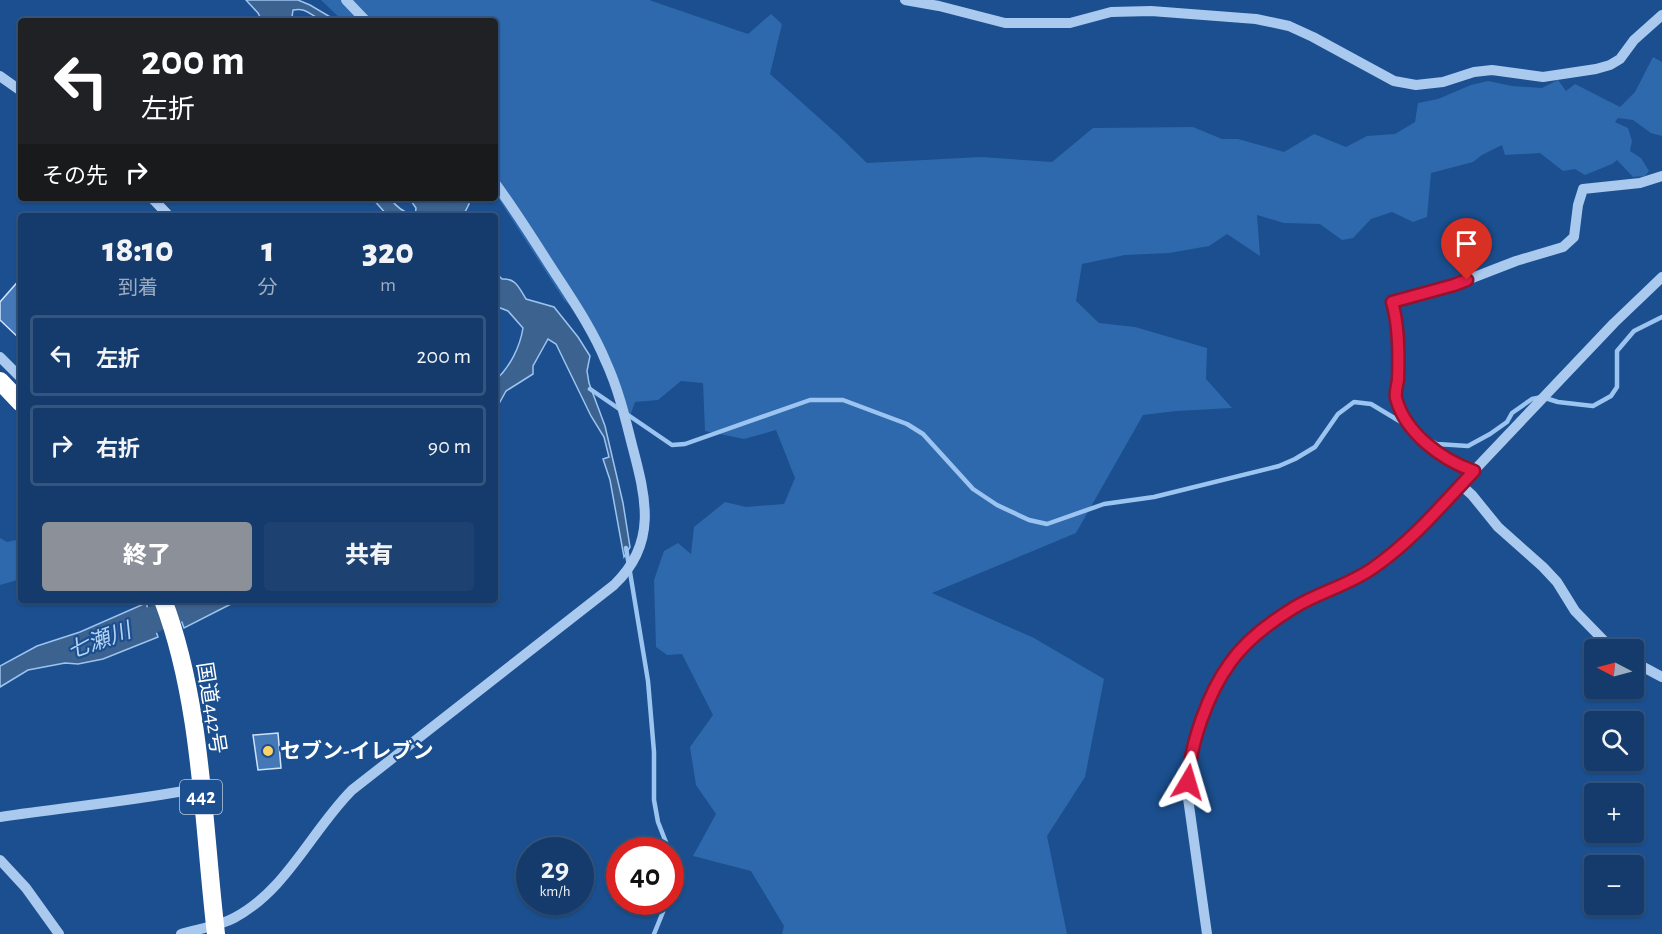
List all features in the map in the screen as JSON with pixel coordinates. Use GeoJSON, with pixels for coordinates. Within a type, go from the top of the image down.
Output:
{"type":"FeatureCollection","features":[{"type":"Feature","properties":{"kind":"highway"},"geometry":{"type":"LineString","coordinates":[[0,381],[18,400]]}},
{"type":"Feature","properties":{"kind":"highway","name":"国道442号"},"geometry":{"type":"LineString","coordinates":[[164,603],[181,660],[192,712],[215,929]]}},
{"type":"Feature","properties":{"kind":"street"},"geometry":{"type":"LineString","coordinates":[[346,0],[363,18]]}},
{"type":"Feature","properties":{"kind":"street"},"geometry":{"type":"LineString","coordinates":[[905,0],[1005,23],[1070,23],[1111,12],[1152,11],[1256,19],[1289,26],[1394,81],[1422,85],[1483,71],[1553,76],[1574,74],[1610,65],[1620,58],[1634,40],[1662,15]]}},
{"type":"Feature","properties":{"kind":"street"},"geometry":{"type":"LineString","coordinates":[[0,76],[18,89]]}},
{"type":"Feature","properties":{"kind":"street"},"geometry":{"type":"LineString","coordinates":[[1474,471],[1439,453],[1407,422],[1395,397],[1398,380],[1396,315],[1392,302],[1454,285],[1515,261],[1563,248],[1574,237],[1578,205],[1583,189],[1640,183],[1662,176]]}},
{"type":"Feature","properties":{"kind":"street"},"geometry":{"type":"LineString","coordinates":[[181,934],[215,929],[261,901],[315,835],[325,819],[352,789],[614,585],[630,567],[641,544],[646,514],[644,490],[623,410],[607,364],[578,308],[498,188]]}},
{"type":"Feature","properties":{"kind":"street"},"geometry":{"type":"LineString","coordinates":[[155,201],[166,213]]}},
{"type":"Feature","properties":{"kind":"street"},"geometry":{"type":"LineString","coordinates":[[1207,934],[1188,798],[1189,765],[1196,734],[1230,663],[1253,638],[1297,606],[1371,569],[1427,523],[1614,323],[1662,277]]}},
{"type":"Feature","properties":{"kind":"street"},"geometry":{"type":"LineString","coordinates":[[0,357],[18,375]]}},
{"type":"Feature","properties":{"kind":"street"},"geometry":{"type":"LineString","coordinates":[[1461,485],[1498,527],[1557,582],[1575,611],[1602,639]]}},
{"type":"Feature","properties":{"kind":"street"},"geometry":{"type":"LineString","coordinates":[[1644,667],[1662,677]]}},
{"type":"Feature","properties":{"kind":"street"},"geometry":{"type":"LineString","coordinates":[[0,817],[150,798],[201,788]]}},
{"type":"Feature","properties":{"kind":"street"},"geometry":{"type":"LineString","coordinates":[[0,860],[26,888],[60,934]]}},
{"type":"Feature","properties":{"kind":"shaded area"},"geometry":{"type":"Polygon","coordinates":[[[321,0],[649,0],[748,34],[771,14],[782,24],[770,74],[867,163],[981,157],[1052,162],[1093,128],[1193,127],[1222,139],[1238,139],[1284,152],[1314,134],[1346,147],[1367,136],[1395,134],[1415,122],[1418,103],[1438,99],[1471,85],[1488,81],[1512,86],[1542,88],[1558,80],[1566,91],[1575,84],[1620,107],[1635,92],[1653,57],[1662,62],[1662,136],[1651,133],[1633,120],[1618,118],[1615,122],[1628,128],[1632,141],[1630,151],[1641,158],[1649,171],[1645,176],[1633,177],[1617,160],[1585,175],[1575,169],[1563,171],[1540,153],[1505,155],[1502,145],[1473,162],[1431,173],[1427,217],[1413,222],[1392,212],[1371,219],[1353,238],[1342,240],[1320,224],[1284,223],[1257,215],[1260,256],[1227,234],[1209,246],[1169,253],[1125,255],[1082,264],[1076,301],[1099,323],[1135,327],[1207,348],[1206,379],[1232,408],[1143,415],[1076,533],[932,593],[1034,638],[1104,679],[1085,777],[1047,836],[1067,934],[782,934],[784,926],[751,871],[693,856],[716,814],[696,785],[690,747],[713,715],[682,654],[667,655],[656,647],[654,580],[664,551],[678,543],[691,554],[694,527],[725,502],[746,507],[784,504],[795,478],[776,430],[744,439],[705,431],[703,383],[681,381],[658,400],[635,402],[629,419],[587,321],[564,300],[498,198],[498,18],[340,18],[321,0]]]}},
{"type":"Feature","properties":{"kind":"shaded area"},"geometry":{"type":"Polygon","coordinates":[[[0,538],[7,542],[18,540],[18,580],[0,585],[0,538]]]}},
{"type":"Feature","properties":{"kind":"water"},"geometry":{"type":"Polygon","coordinates":[[[246,0],[298,0],[332,18],[318,18],[298,9],[293,10],[292,18],[260,18],[246,0]]]}},
{"type":"Feature","properties":{"kind":"water"},"geometry":{"type":"Polygon","coordinates":[[[375,201],[392,201],[408,213],[385,213],[375,201]]]}},
{"type":"Feature","properties":{"kind":"water"},"geometry":{"type":"Polygon","coordinates":[[[411,201],[429,201],[441,213],[415,213],[416,208],[411,201]]]}},
{"type":"Feature","properties":{"kind":"water"},"geometry":{"type":"Polygon","coordinates":[[[442,201],[469,201],[464,213],[450,213],[442,201]]]}},
{"type":"Feature","properties":{"kind":"water"},"geometry":{"type":"Polygon","coordinates":[[[498,275],[502,279],[514,282],[526,299],[554,307],[590,356],[587,371],[589,383],[605,426],[623,503],[630,547],[624,557],[610,480],[603,459],[609,457],[604,437],[591,416],[556,344],[548,339],[533,366],[533,374],[506,391],[498,406],[498,377],[514,356],[523,328],[508,311],[498,307],[498,275]]]}},
{"type":"Feature","properties":{"kind":"water"},"geometry":{"type":"Polygon","coordinates":[[[146,603],[158,637],[103,659],[28,670],[0,687],[0,666],[37,646],[80,632],[146,603]]]}},
{"type":"Feature","properties":{"kind":"water"},"geometry":{"type":"Polygon","coordinates":[[[202,603],[235,603],[184,628],[179,614],[202,603]]]}},
{"type":"Feature","properties":{"kind":"building"},"geometry":{"type":"Polygon","coordinates":[[[18,281],[18,337],[0,320],[0,302],[18,281]]]}},
{"type":"Feature","properties":{"kind":"building","name":"セブン-イレブン"},"geometry":{"type":"Polygon","coordinates":[[[278,733],[281,768],[258,770],[253,735],[278,733]]]}},
{"type":"Feature","properties":{"kind":"waterway","name":"七瀬川"},"geometry":{"type":"LineString","coordinates":[[431,201],[438,213]]}},
{"type":"Feature","properties":{"kind":"waterway"},"geometry":{"type":"LineString","coordinates":[[1431,441],[1437,444],[1468,446],[1507,422],[1512,413],[1532,399],[1542,397],[1558,402],[1593,406],[1611,396],[1617,387],[1617,351],[1634,331],[1662,317]]}},
{"type":"Feature","properties":{"kind":"waterway"},"geometry":{"type":"LineString","coordinates":[[590,389],[672,445],[685,444],[810,400],[843,400],[907,424],[923,434],[973,489],[997,505],[1029,520],[1047,524],[1104,504],[1154,497],[1279,466],[1315,447],[1338,414],[1354,402],[1371,404],[1406,425]]}},
{"type":"Feature","properties":{"kind":"waterway"},"geometry":{"type":"LineString","coordinates":[[626,548],[648,681],[654,752],[654,800],[658,822],[664,837]]}},
{"type":"Feature","properties":{"kind":"waterway","name":"七瀬川"},"geometry":{"type":"LineString","coordinates":[[117,636],[189,603]]}},
{"type":"Feature","properties":{"kind":"waterway"},"geometry":{"type":"LineString","coordinates":[[654,934],[662,915]]}},
{"type":"Feature","properties":{"kind":"place","name":"セブン-イレブン"},"geometry":{"type":"Point","coordinates":[268,751]}},
{"type":"Feature","properties":{"kind":"route"},"geometry":{"type":"LineString","coordinates":[[1188,782],[1189,765],[1196,734],[1230,663],[1253,638],[1275,621],[1297,606],[1371,569],[1394,551],[1427,523],[1474,471],[1439,453],[1423,440],[1407,422],[1395,397],[1398,380],[1396,315],[1392,302],[1467,280]]}}]}
